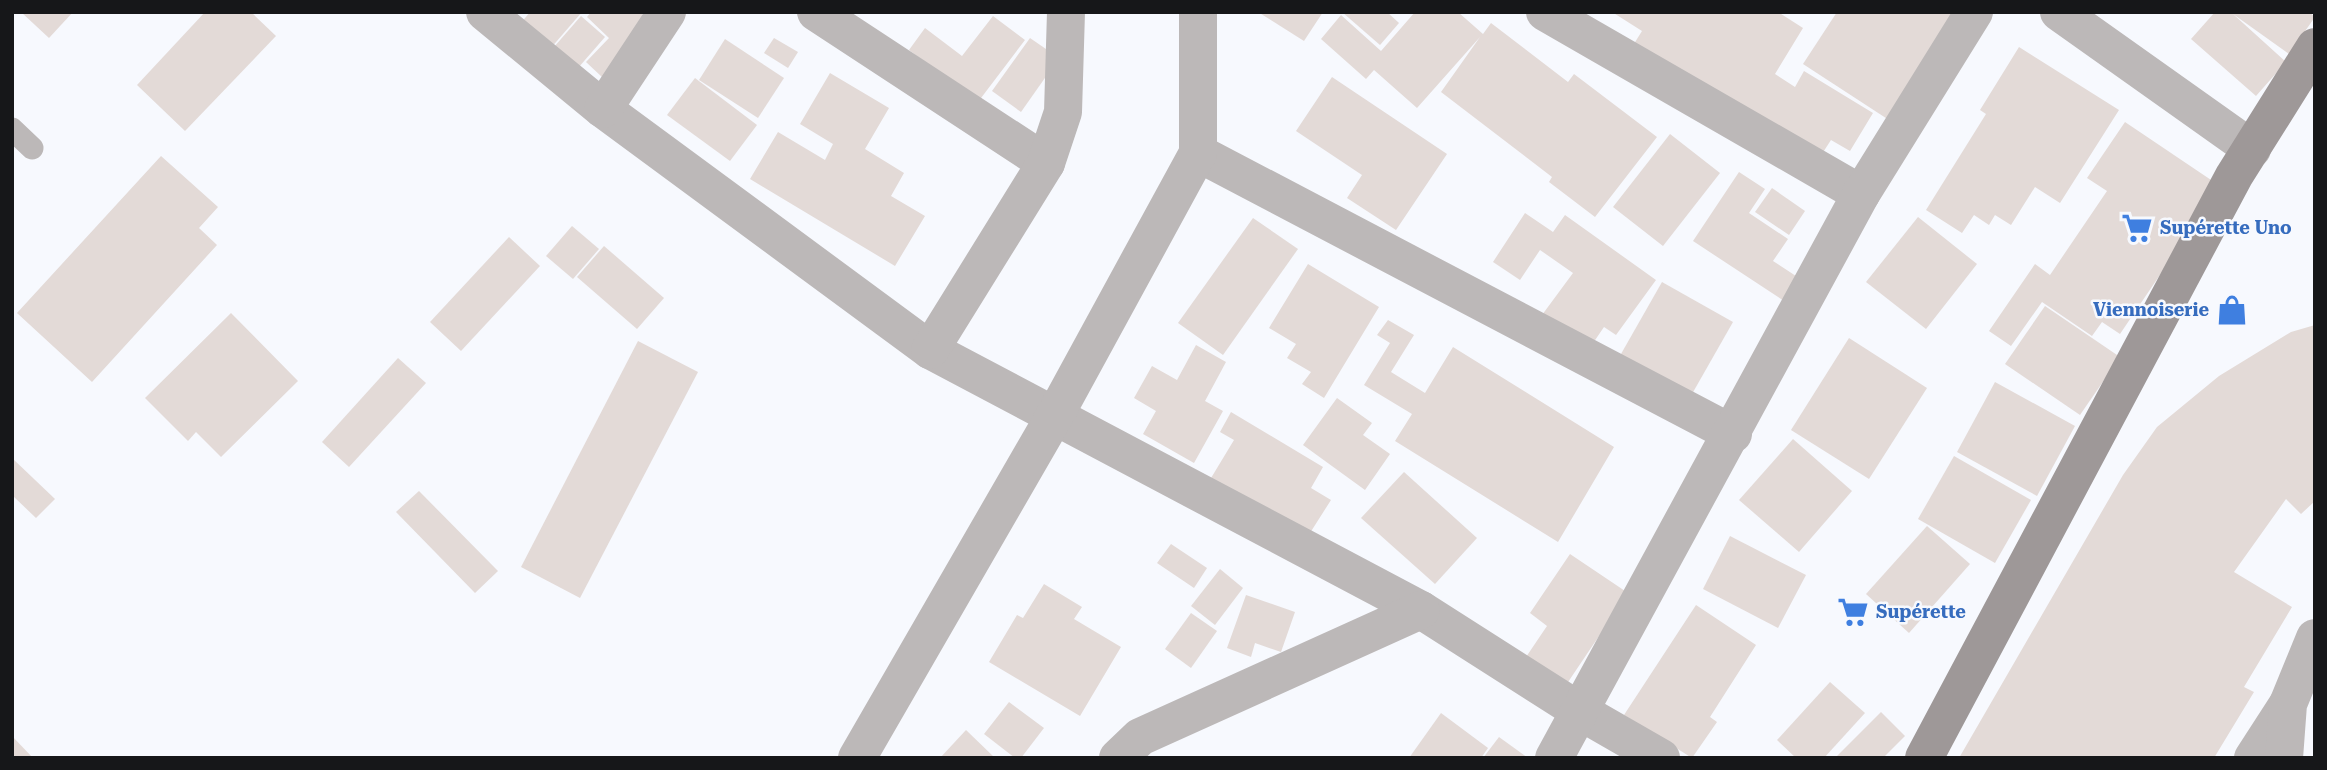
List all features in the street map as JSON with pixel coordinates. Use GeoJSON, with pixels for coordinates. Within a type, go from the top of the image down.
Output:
{"type":"FeatureCollection","features":[{"type":"Feature","properties":{"kind":"main road"},"geometry":{"type":"LineString","coordinates":[[1924,758],[2234,176],[2315,47]]}},
{"type":"Feature","properties":{"kind":"street"},"geometry":{"type":"LineString","coordinates":[[485,12],[603,109],[930,350],[1421,610],[1581,712],[1661,758]]}},
{"type":"Feature","properties":{"kind":"street"},"geometry":{"type":"LineString","coordinates":[[603,109],[667,12]]}},
{"type":"Feature","properties":{"kind":"street"},"geometry":{"type":"LineString","coordinates":[[816,12],[1046,163]]}},
{"type":"Feature","properties":{"kind":"street"},"geometry":{"type":"LineString","coordinates":[[930,350],[1046,163],[1063,112],[1066,12]]}},
{"type":"Feature","properties":{"kind":"street"},"geometry":{"type":"LineString","coordinates":[[858,758],[1054,417],[1198,153],[1198,12]]}},
{"type":"Feature","properties":{"kind":"street"},"geometry":{"type":"LineString","coordinates":[[1545,12],[1861,194]]}},
{"type":"Feature","properties":{"kind":"street"},"geometry":{"type":"LineString","coordinates":[[1554,758],[1861,194],[1974,12]]}},
{"type":"Feature","properties":{"kind":"street"},"geometry":{"type":"LineString","coordinates":[[2059,12],[2252,149]]}},
{"type":"Feature","properties":{"kind":"street"},"geometry":{"type":"LineString","coordinates":[[1198,153],[1732,434]]}},
{"type":"Feature","properties":{"kind":"street"},"geometry":{"type":"LineString","coordinates":[[1118,758],[1140,737],[1421,610]]}},
{"type":"Feature","properties":{"kind":"street"},"geometry":{"type":"LineString","coordinates":[[2253,758],[2288,704],[2315,638]]}},
{"type":"Feature","properties":{"kind":"street"},"geometry":{"type":"LineString","coordinates":[[2284,758],[2288,704]]}},
{"type":"Feature","properties":{"kind":"lane"},"geometry":{"type":"LineString","coordinates":[[12,129],[32,148]]}},
{"type":"Feature","properties":{"kind":"building"},"geometry":{"type":"Polygon","coordinates":[[[21,12],[73,12],[49,38],[21,12]]]}},
{"type":"Feature","properties":{"kind":"building"},"geometry":{"type":"Polygon","coordinates":[[[205,12],[251,12],[276,36],[185,131],[137,85],[205,12]]]}},
{"type":"Feature","properties":{"kind":"building"},"geometry":{"type":"Polygon","coordinates":[[[530,12],[582,12],[550,49],[521,23],[530,12]]]}},
{"type":"Feature","properties":{"kind":"building"},"geometry":{"type":"Polygon","coordinates":[[[591,12],[640,12],[652,23],[602,77],[586,62],[609,38],[587,17],[591,12]]]}},
{"type":"Feature","properties":{"kind":"building"},"geometry":{"type":"Polygon","coordinates":[[[1258,12],[1323,12],[1304,41],[1258,12]]]}},
{"type":"Feature","properties":{"kind":"building"},"geometry":{"type":"Polygon","coordinates":[[[1342,12],[1387,12],[1399,23],[1380,45],[1342,12]]]}},
{"type":"Feature","properties":{"kind":"building"},"geometry":{"type":"Polygon","coordinates":[[[1415,12],[1458,12],[1483,34],[1491,23],[1568,82],[1574,74],[1657,137],[1595,217],[1549,182],[1552,177],[1441,92],[1480,37],[1417,108],[1374,70],[1366,79],[1321,39],[1341,15],[1381,51],[1415,12]]]}},
{"type":"Feature","properties":{"kind":"building"},"geometry":{"type":"Polygon","coordinates":[[[1612,12],[1778,12],[1803,28],[1775,74],[1795,87],[1804,71],[1873,113],[1850,151],[1831,140],[1818,160],[1632,47],[1642,31],[1612,12]]]}},
{"type":"Feature","properties":{"kind":"building"},"geometry":{"type":"Polygon","coordinates":[[[1837,12],[1964,12],[1892,122],[1803,64],[1837,12]]]}},
{"type":"Feature","properties":{"kind":"building"},"geometry":{"type":"Polygon","coordinates":[[[2215,12],[2309,12],[2315,17],[2289,54],[2233,14],[2286,62],[2256,96],[2191,39],[2215,12]]]}},
{"type":"Feature","properties":{"kind":"building"},"geometry":{"type":"Polygon","coordinates":[[[581,16],[605,37],[578,68],[554,47],[581,16]]]}},
{"type":"Feature","properties":{"kind":"building"},"geometry":{"type":"Polygon","coordinates":[[[993,16],[1025,40],[978,102],[909,50],[925,28],[962,56],[993,16]]]}},
{"type":"Feature","properties":{"kind":"building"},"geometry":{"type":"Polygon","coordinates":[[[774,38],[798,52],[788,68],[764,53],[774,38]]]}},
{"type":"Feature","properties":{"kind":"building"},"geometry":{"type":"Polygon","coordinates":[[[1030,38],[1059,58],[1021,112],[992,91],[1030,38]]]}},
{"type":"Feature","properties":{"kind":"building"},"geometry":{"type":"Polygon","coordinates":[[[725,39],[784,78],[758,118],[699,80],[725,39]]]}},
{"type":"Feature","properties":{"kind":"building"},"geometry":{"type":"Polygon","coordinates":[[[2019,47],[2119,110],[2060,203],[2035,187],[2011,225],[1995,215],[1989,225],[1974,215],[1962,233],[1926,210],[1986,114],[1980,110],[2019,47]]]}},
{"type":"Feature","properties":{"kind":"building"},"geometry":{"type":"Polygon","coordinates":[[[830,73],[889,108],[865,149],[904,173],[891,196],[925,216],[895,266],[750,179],[778,132],[825,160],[833,144],[800,124],[830,73]]]}},
{"type":"Feature","properties":{"kind":"building"},"geometry":{"type":"Polygon","coordinates":[[[1332,77],[1447,154],[1396,230],[1347,198],[1362,175],[1296,131],[1332,77]]]}},
{"type":"Feature","properties":{"kind":"building"},"geometry":{"type":"Polygon","coordinates":[[[695,78],[757,125],[730,161],[667,115],[695,78]]]}},
{"type":"Feature","properties":{"kind":"building","name":"Supérette Uno"},"geometry":{"type":"Polygon","coordinates":[[[2125,122],[2220,186],[2120,334],[2102,322],[2092,336],[2042,302],[2011,346],[1989,331],[2035,264],[2050,275],[2107,191],[2087,178],[2125,122]]]}},
{"type":"Feature","properties":{"kind":"building"},"geometry":{"type":"Polygon","coordinates":[[[1670,134],[1720,173],[1663,246],[1613,207],[1670,134]]]}},
{"type":"Feature","properties":{"kind":"building"},"geometry":{"type":"Polygon","coordinates":[[[161,156],[218,207],[199,228],[217,245],[92,382],[17,313],[161,156]]]}},
{"type":"Feature","properties":{"kind":"building"},"geometry":{"type":"Polygon","coordinates":[[[1739,172],[1765,189],[1749,213],[1788,239],[1773,261],[1799,278],[1784,301],[1693,241],[1739,172]]]}},
{"type":"Feature","properties":{"kind":"building"},"geometry":{"type":"Polygon","coordinates":[[[1772,188],[1805,211],[1789,235],[1755,212],[1772,188]]]}},
{"type":"Feature","properties":{"kind":"building"},"geometry":{"type":"Polygon","coordinates":[[[1525,213],[1553,232],[1565,215],[1656,280],[1616,335],[1604,327],[1589,349],[1542,315],[1573,273],[1540,250],[1520,280],[1493,262],[1525,213]]]}},
{"type":"Feature","properties":{"kind":"building"},"geometry":{"type":"Polygon","coordinates":[[[1918,217],[1977,264],[1926,329],[1866,282],[1918,217]]]}},
{"type":"Feature","properties":{"kind":"building"},"geometry":{"type":"Polygon","coordinates":[[[1253,218],[1298,249],[1223,355],[1178,323],[1253,218]]]}},
{"type":"Feature","properties":{"kind":"building"},"geometry":{"type":"Polygon","coordinates":[[[572,226],[599,249],[573,279],[546,256],[572,226]]]}},
{"type":"Feature","properties":{"kind":"building"},"geometry":{"type":"Polygon","coordinates":[[[509,237],[540,266],[461,351],[430,322],[509,237]]]}},
{"type":"Feature","properties":{"kind":"building"},"geometry":{"type":"Polygon","coordinates":[[[604,246],[664,298],[637,329],[577,277],[604,246]]]}},
{"type":"Feature","properties":{"kind":"building"},"geometry":{"type":"Polygon","coordinates":[[[1308,264],[1379,307],[1324,398],[1302,384],[1311,372],[1287,358],[1296,344],[1269,328],[1308,264]]]}},
{"type":"Feature","properties":{"kind":"building"},"geometry":{"type":"Polygon","coordinates":[[[1662,282],[1733,322],[1684,408],[1613,368],[1662,282]]]}},
{"type":"Feature","properties":{"kind":"building"},"geometry":{"type":"Polygon","coordinates":[[[2045,306],[2120,357],[2080,415],[2005,364],[2045,306]]]}},
{"type":"Feature","properties":{"kind":"building"},"geometry":{"type":"Polygon","coordinates":[[[231,313],[298,381],[221,457],[196,432],[188,441],[145,398],[231,313]]]}},
{"type":"Feature","properties":{"kind":"building"},"geometry":{"type":"Polygon","coordinates":[[[1388,320],[1414,335],[1391,372],[1425,393],[1453,347],[1614,447],[1558,542],[1395,441],[1412,414],[1364,385],[1390,343],[1377,335],[1388,320]]]}},
{"type":"Feature","properties":{"kind":"building"},"geometry":{"type":"Polygon","coordinates":[[[2315,325],[2315,501],[2301,514],[2286,499],[2234,572],[2292,607],[2244,687],[2254,692],[2214,758],[1959,758],[2123,475],[2157,427],[2219,376],[2291,332],[2315,325]]]}},
{"type":"Feature","properties":{"kind":"building"},"geometry":{"type":"Polygon","coordinates":[[[1849,338],[1927,388],[1869,479],[1791,430],[1849,338]]]}},
{"type":"Feature","properties":{"kind":"building"},"geometry":{"type":"Polygon","coordinates":[[[638,341],[698,372],[580,598],[521,567],[638,341]]]}},
{"type":"Feature","properties":{"kind":"building"},"geometry":{"type":"Polygon","coordinates":[[[1196,345],[1226,362],[1205,401],[1223,411],[1194,463],[1143,434],[1156,411],[1134,398],[1152,366],[1177,380],[1196,345]]]}},
{"type":"Feature","properties":{"kind":"building"},"geometry":{"type":"Polygon","coordinates":[[[398,358],[426,383],[349,467],[322,442],[398,358]]]}},
{"type":"Feature","properties":{"kind":"building"},"geometry":{"type":"Polygon","coordinates":[[[1995,382],[2075,426],[2037,496],[1957,452],[1995,382]]]}},
{"type":"Feature","properties":{"kind":"building"},"geometry":{"type":"Polygon","coordinates":[[[1337,398],[1372,423],[1363,435],[1390,454],[1365,490],[1303,445],[1337,398]]]}},
{"type":"Feature","properties":{"kind":"building"},"geometry":{"type":"Polygon","coordinates":[[[1231,412],[1323,467],[1311,488],[1331,500],[1310,533],[1208,483],[1234,440],[1220,432],[1231,412]]]}},
{"type":"Feature","properties":{"kind":"building"},"geometry":{"type":"Polygon","coordinates":[[[1793,439],[1852,491],[1799,552],[1739,500],[1793,439]]]}},
{"type":"Feature","properties":{"kind":"building"},"geometry":{"type":"Polygon","coordinates":[[[1954,456],[2031,500],[1995,563],[1918,519],[1954,456]]]}},
{"type":"Feature","properties":{"kind":"building"},"geometry":{"type":"Polygon","coordinates":[[[12,458],[55,499],[36,518],[12,495],[12,458]]]}},
{"type":"Feature","properties":{"kind":"building"},"geometry":{"type":"Polygon","coordinates":[[[1404,472],[1477,538],[1435,584],[1361,518],[1404,472]]]}},
{"type":"Feature","properties":{"kind":"building"},"geometry":{"type":"Polygon","coordinates":[[[419,491],[498,571],[475,593],[396,512],[419,491]]]}},
{"type":"Feature","properties":{"kind":"building"},"geometry":{"type":"Polygon","coordinates":[[[1927,526],[1970,564],[1909,633],[1866,594],[1927,526]]]}},
{"type":"Feature","properties":{"kind":"building"},"geometry":{"type":"Polygon","coordinates":[[[1730,536],[1806,575],[1778,628],[1703,589],[1730,536]]]}},
{"type":"Feature","properties":{"kind":"building"},"geometry":{"type":"Polygon","coordinates":[[[1171,544],[1207,568],[1194,588],[1157,563],[1171,544]]]}},
{"type":"Feature","properties":{"kind":"building"},"geometry":{"type":"Polygon","coordinates":[[[1570,554],[1628,593],[1562,691],[1522,663],[1547,626],[1530,613],[1570,554]]]}},
{"type":"Feature","properties":{"kind":"building"},"geometry":{"type":"Polygon","coordinates":[[[1220,569],[1243,588],[1215,625],[1191,606],[1220,569]]]}},
{"type":"Feature","properties":{"kind":"building"},"geometry":{"type":"Polygon","coordinates":[[[1044,584],[1082,607],[1074,619],[1121,647],[1080,716],[989,662],[1017,615],[1023,618],[1044,584]]]}},
{"type":"Feature","properties":{"kind":"building"},"geometry":{"type":"Polygon","coordinates":[[[1246,595],[1295,612],[1281,652],[1255,643],[1251,657],[1227,648],[1246,595]]]}},
{"type":"Feature","properties":{"kind":"building"},"geometry":{"type":"Polygon","coordinates":[[[1696,605],[1756,645],[1710,717],[1717,722],[1692,758],[1624,715],[1696,605]]]}},
{"type":"Feature","properties":{"kind":"building"},"geometry":{"type":"Polygon","coordinates":[[[1191,613],[1217,631],[1191,668],[1165,649],[1191,613]]]}},
{"type":"Feature","properties":{"kind":"building"},"geometry":{"type":"Polygon","coordinates":[[[1830,682],[1865,713],[1824,758],[1796,758],[1777,740],[1830,682]]]}},
{"type":"Feature","properties":{"kind":"building"},"geometry":{"type":"Polygon","coordinates":[[[1009,702],[1044,728],[1021,758],[1015,758],[984,734],[1009,702]]]}},
{"type":"Feature","properties":{"kind":"building"},"geometry":{"type":"Polygon","coordinates":[[[1881,712],[1905,736],[1883,758],[1835,758],[1881,712]]]}},
{"type":"Feature","properties":{"kind":"building"},"geometry":{"type":"Polygon","coordinates":[[[1441,713],[1488,748],[1481,758],[1409,758],[1441,713]]]}},
{"type":"Feature","properties":{"kind":"building"},"geometry":{"type":"Polygon","coordinates":[[[966,730],[995,758],[940,758],[966,730]]]}},
{"type":"Feature","properties":{"kind":"building"},"geometry":{"type":"Polygon","coordinates":[[[12,736],[33,758],[12,758],[12,736]]]}},
{"type":"Feature","properties":{"kind":"building"},"geometry":{"type":"Polygon","coordinates":[[[1499,737],[1528,758],[1483,758],[1499,737]]]}},
{"type":"Feature","properties":{"kind":"place","name":"Supérette Uno"},"geometry":{"type":"Point","coordinates":[2137,228]}},
{"type":"Feature","properties":{"kind":"place","name":"Viennoiserie"},"geometry":{"type":"Point","coordinates":[2232,310]}},
{"type":"Feature","properties":{"kind":"place","name":"Supérette"},"geometry":{"type":"Point","coordinates":[1853,612]}}]}
